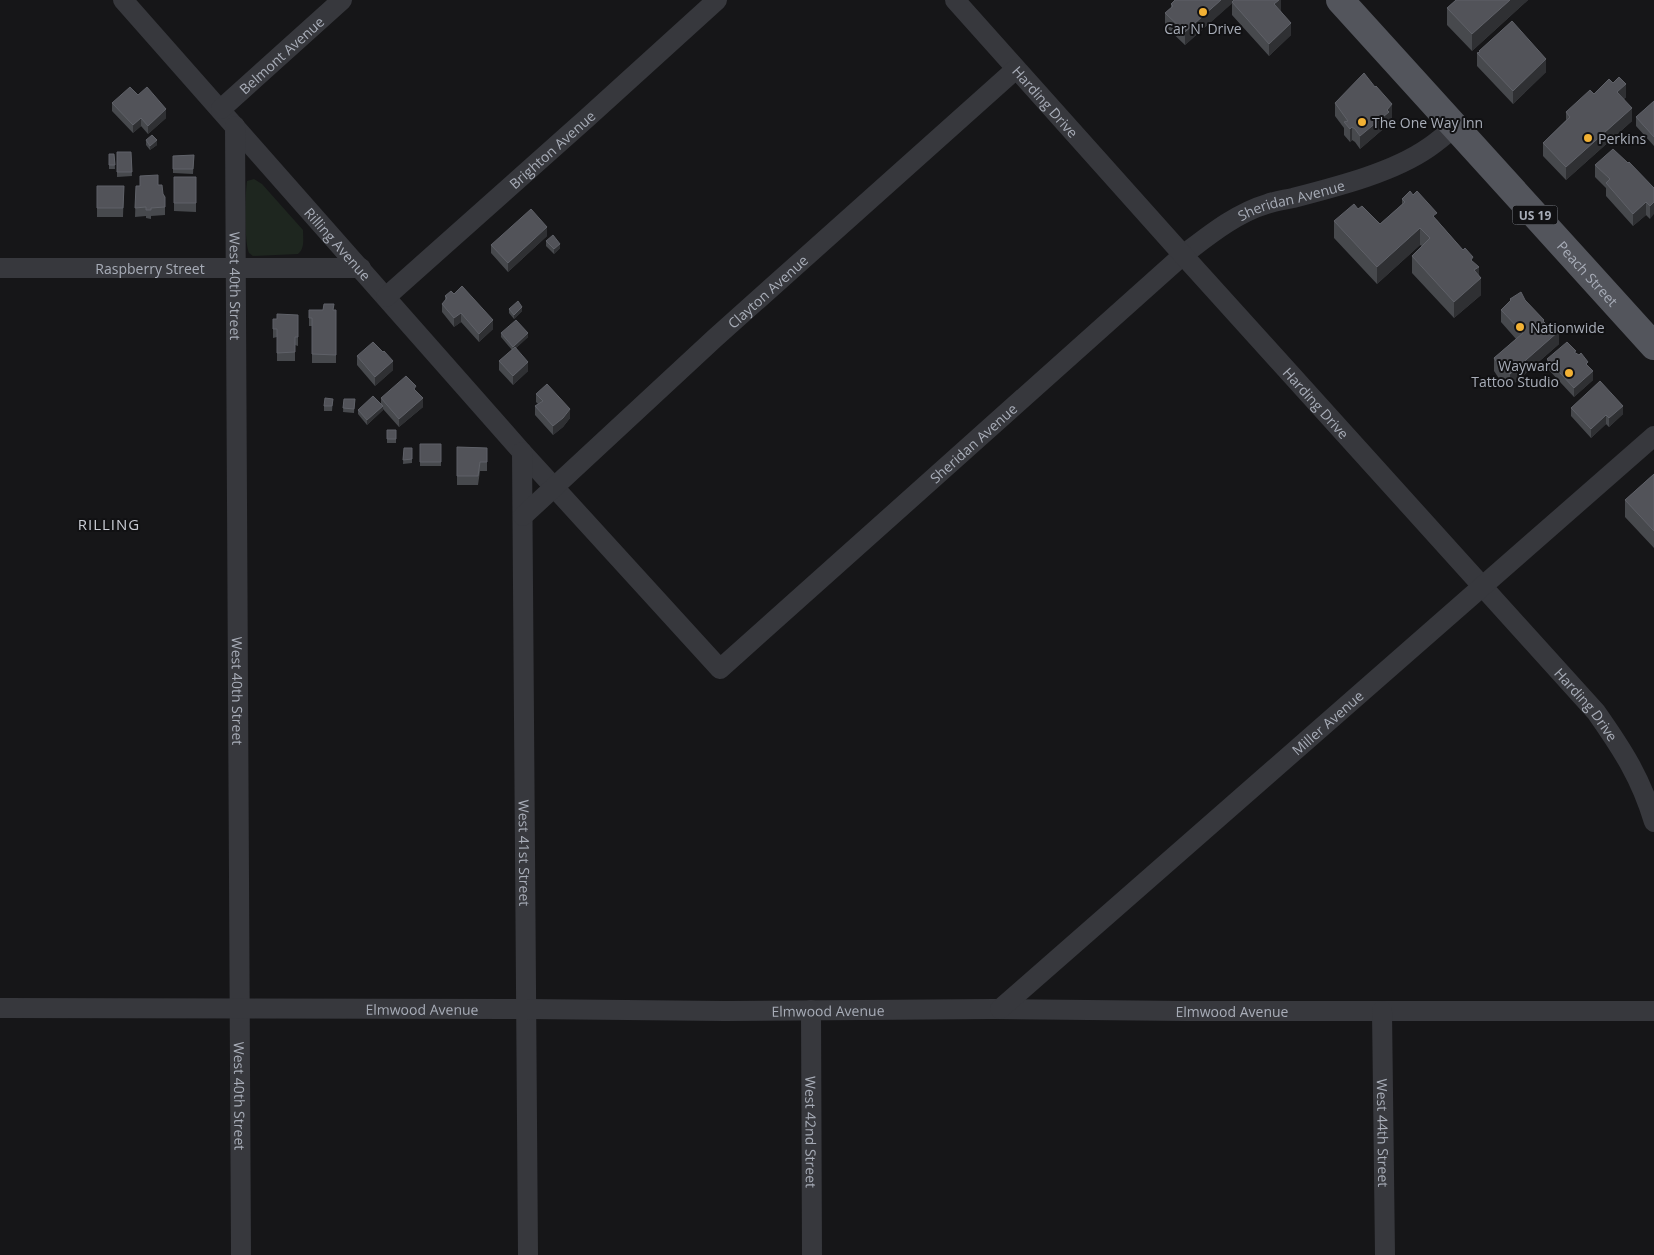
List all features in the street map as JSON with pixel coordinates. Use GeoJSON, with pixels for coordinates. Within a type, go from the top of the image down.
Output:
{"type":"FeatureCollection","features":[{"type":"Feature","properties":{"kind":"main road","name":"Peach Street"},"geometry":{"type":"LineString","coordinates":[[1340,0],[1654,346]]}},
{"type":"Feature","properties":{"kind":"street","name":"Rilling Avenue"},"geometry":{"type":"LineString","coordinates":[[123,0],[553,487]]}},
{"type":"Feature","properties":{"kind":"street","name":"Belmont Avenue"},"geometry":{"type":"LineString","coordinates":[[221,109],[342,0]]}},
{"type":"Feature","properties":{"kind":"street","name":"Brighton Avenue"},"geometry":{"type":"LineString","coordinates":[[386,297],[573,132],[717,0]]}},
{"type":"Feature","properties":{"kind":"street","name":"Harding Drive"},"geometry":{"type":"LineString","coordinates":[[955,0],[1596,712],[1627,756],[1647,798],[1654,822]]}},
{"type":"Feature","properties":{"kind":"street","name":"Clayton Avenue"},"geometry":{"type":"LineString","coordinates":[[523,516],[715,338],[1016,69]]}},
{"type":"Feature","properties":{"kind":"street","name":"West 40th Street"},"geometry":{"type":"LineString","coordinates":[[235,126],[238,1010],[241,1255]]}},
{"type":"Feature","properties":{"kind":"street","name":"Sheridan Avenue"},"geometry":{"type":"LineString","coordinates":[[553,487],[720,669],[1183,255],[1214,232],[1244,214],[1266,204],[1361,178],[1395,165],[1427,149],[1455,127]]}},
{"type":"Feature","properties":{"kind":"street","name":"Raspberry Street"},"geometry":{"type":"LineString","coordinates":[[0,268],[361,268]]}},
{"type":"Feature","properties":{"kind":"street","name":"Miller Avenue"},"geometry":{"type":"LineString","coordinates":[[1000,1009],[1654,436]]}},
{"type":"Feature","properties":{"kind":"street","name":"West 41st Street"},"geometry":{"type":"LineString","coordinates":[[522,452],[528,1255]]}},
{"type":"Feature","properties":{"kind":"street","name":"Elmwood Avenue"},"geometry":{"type":"LineString","coordinates":[[0,1008],[1654,1012]]}},
{"type":"Feature","properties":{"kind":"street","name":"West 42nd Street"},"geometry":{"type":"LineString","coordinates":[[812,1010],[812,1255]]}},
{"type":"Feature","properties":{"kind":"street","name":"West 44th Street"},"geometry":{"type":"LineString","coordinates":[[1382,1011],[1385,1255]]}},
{"type":"Feature","properties":{"kind":"shaded area"},"geometry":{"type":"Polygon","coordinates":[[[254,179],[262,184],[303,230],[303,246],[298,254],[253,256],[249,253],[246,229],[246,188],[247,181],[254,179]]]}},
{"type":"Feature","properties":{"kind":"building"},"geometry":{"type":"Polygon","coordinates":[[[1175,0],[1221,0],[1185,32],[1165,13],[1173,6],[1171,4],[1175,0]]]}},
{"type":"Feature","properties":{"kind":"building"},"geometry":{"type":"Polygon","coordinates":[[[1234,0],[1279,0],[1274,4],[1291,23],[1269,44],[1232,2],[1234,0]]]}},
{"type":"Feature","properties":{"kind":"building"},"geometry":{"type":"Polygon","coordinates":[[[1456,0],[1510,0],[1472,34],[1447,8],[1456,0]]]}},
{"type":"Feature","properties":{"kind":"building"},"geometry":{"type":"Polygon","coordinates":[[[1512,21],[1546,59],[1513,91],[1477,53],[1512,21]]]}},
{"type":"Feature","properties":{"kind":"building"},"geometry":{"type":"Polygon","coordinates":[[[1364,73],[1392,104],[1387,110],[1389,112],[1360,136],[1355,129],[1352,127],[1350,129],[1344,122],[1348,121],[1335,103],[1364,73]]]}},
{"type":"Feature","properties":{"kind":"building"},"geometry":{"type":"Polygon","coordinates":[[[1619,77],[1626,84],[1617,92],[1632,108],[1566,167],[1543,143],[1570,117],[1566,112],[1590,90],[1594,94],[1609,79],[1613,83],[1619,77]]]}},
{"type":"Feature","properties":{"kind":"building"},"geometry":{"type":"Polygon","coordinates":[[[130,87],[138,95],[147,87],[166,109],[148,126],[141,118],[133,125],[112,103],[130,87]]]}},
{"type":"Feature","properties":{"kind":"building"},"geometry":{"type":"Polygon","coordinates":[[[1654,101],[1654,137],[1636,117],[1654,101]]]}},
{"type":"Feature","properties":{"kind":"building"},"geometry":{"type":"Polygon","coordinates":[[[152,135],[157,140],[150,146],[146,140],[152,135]]]}},
{"type":"Feature","properties":{"kind":"building"},"geometry":{"type":"Polygon","coordinates":[[[1613,149],[1629,162],[1654,188],[1654,202],[1650,206],[1646,202],[1633,214],[1606,183],[1610,179],[1595,165],[1613,149]]]}},
{"type":"Feature","properties":{"kind":"building"},"geometry":{"type":"Polygon","coordinates":[[[117,152],[131,152],[132,172],[117,172],[117,152]]]}},
{"type":"Feature","properties":{"kind":"building"},"geometry":{"type":"Polygon","coordinates":[[[109,154],[114,154],[115,165],[109,165],[109,154]]]}},
{"type":"Feature","properties":{"kind":"building"},"geometry":{"type":"Polygon","coordinates":[[[194,155],[193,169],[173,169],[173,156],[194,155]]]}},
{"type":"Feature","properties":{"kind":"building"},"geometry":{"type":"Polygon","coordinates":[[[158,175],[158,185],[162,185],[165,197],[165,207],[151,208],[151,210],[146,210],[146,207],[135,208],[136,186],[140,186],[140,176],[158,175]]]}},
{"type":"Feature","properties":{"kind":"building"},"geometry":{"type":"Polygon","coordinates":[[[174,177],[196,177],[196,203],[174,203],[174,177]]]}},
{"type":"Feature","properties":{"kind":"building"},"geometry":{"type":"Polygon","coordinates":[[[97,186],[124,186],[123,208],[97,208],[97,186]]]}},
{"type":"Feature","properties":{"kind":"building"},"geometry":{"type":"Polygon","coordinates":[[[1410,191],[1413,195],[1417,191],[1437,213],[1433,216],[1463,250],[1465,248],[1473,257],[1471,260],[1479,267],[1474,270],[1481,278],[1454,302],[1412,256],[1430,238],[1420,228],[1377,267],[1334,221],[1354,204],[1358,209],[1362,206],[1380,224],[1405,202],[1402,199],[1410,191]]]}},
{"type":"Feature","properties":{"kind":"building"},"geometry":{"type":"Polygon","coordinates":[[[531,209],[547,227],[508,263],[491,245],[531,209]]]}},
{"type":"Feature","properties":{"kind":"building"},"geometry":{"type":"Polygon","coordinates":[[[553,235],[560,244],[554,249],[546,241],[553,235]]]}},
{"type":"Feature","properties":{"kind":"building"},"geometry":{"type":"Polygon","coordinates":[[[462,286],[493,320],[479,334],[461,313],[454,318],[442,304],[447,298],[445,296],[451,291],[454,294],[462,286]]]}},
{"type":"Feature","properties":{"kind":"building"},"geometry":{"type":"Polygon","coordinates":[[[1521,292],[1525,300],[1543,321],[1547,325],[1551,322],[1559,331],[1510,374],[1500,367],[1494,358],[1523,333],[1501,310],[1510,299],[1521,292]]]}},
{"type":"Feature","properties":{"kind":"building"},"geometry":{"type":"Polygon","coordinates":[[[518,301],[522,307],[514,315],[509,309],[518,301]]]}},
{"type":"Feature","properties":{"kind":"building"},"geometry":{"type":"Polygon","coordinates":[[[324,304],[334,304],[333,310],[336,310],[336,355],[312,354],[312,318],[309,318],[309,310],[323,310],[324,304]]]}},
{"type":"Feature","properties":{"kind":"building"},"geometry":{"type":"Polygon","coordinates":[[[277,314],[298,315],[298,337],[295,337],[295,352],[277,353],[277,329],[273,329],[273,319],[277,319],[277,314]]]}},
{"type":"Feature","properties":{"kind":"building"},"geometry":{"type":"Polygon","coordinates":[[[516,320],[528,333],[513,347],[501,333],[516,320]]]}},
{"type":"Feature","properties":{"kind":"building"},"geometry":{"type":"Polygon","coordinates":[[[373,342],[393,361],[375,377],[357,356],[373,342]]]}},
{"type":"Feature","properties":{"kind":"building"},"geometry":{"type":"Polygon","coordinates":[[[1567,342],[1576,351],[1574,352],[1579,355],[1581,353],[1588,362],[1586,364],[1593,371],[1574,388],[1547,359],[1567,342]]]}},
{"type":"Feature","properties":{"kind":"building"},"geometry":{"type":"Polygon","coordinates":[[[515,347],[528,362],[513,376],[499,361],[515,347]]]}},
{"type":"Feature","properties":{"kind":"building"},"geometry":{"type":"Polygon","coordinates":[[[406,376],[416,386],[414,389],[423,398],[399,419],[381,398],[406,376]]]}},
{"type":"Feature","properties":{"kind":"building"},"geometry":{"type":"Polygon","coordinates":[[[1600,381],[1623,406],[1609,418],[1606,415],[1591,429],[1571,408],[1600,381]]]}},
{"type":"Feature","properties":{"kind":"building"},"geometry":{"type":"Polygon","coordinates":[[[547,384],[570,409],[553,426],[535,406],[543,401],[536,394],[547,384]]]}},
{"type":"Feature","properties":{"kind":"building"},"geometry":{"type":"Polygon","coordinates":[[[373,396],[383,406],[367,420],[358,410],[373,396]]]}},
{"type":"Feature","properties":{"kind":"building"},"geometry":{"type":"Polygon","coordinates":[[[325,398],[333,399],[332,406],[324,406],[325,398]]]}},
{"type":"Feature","properties":{"kind":"building"},"geometry":{"type":"Polygon","coordinates":[[[344,399],[355,399],[354,409],[343,408],[344,399]]]}},
{"type":"Feature","properties":{"kind":"building"},"geometry":{"type":"Polygon","coordinates":[[[387,430],[396,430],[396,439],[387,439],[387,430]]]}},
{"type":"Feature","properties":{"kind":"building"},"geometry":{"type":"Polygon","coordinates":[[[420,444],[441,444],[441,462],[420,462],[420,444]]]}},
{"type":"Feature","properties":{"kind":"building"},"geometry":{"type":"Polygon","coordinates":[[[457,447],[487,448],[487,462],[480,462],[478,476],[457,476],[457,447]]]}},
{"type":"Feature","properties":{"kind":"building"},"geometry":{"type":"Polygon","coordinates":[[[404,448],[412,448],[412,459],[403,460],[404,448]]]}},
{"type":"Feature","properties":{"kind":"building"},"geometry":{"type":"Polygon","coordinates":[[[1654,474],[1654,531],[1625,500],[1654,474]]]}},
{"type":"Feature","properties":{"kind":"place","name":"Car N' Drive"},"geometry":{"type":"Point","coordinates":[1203,12]}},
{"type":"Feature","properties":{"kind":"place","name":"The One Way Inn"},"geometry":{"type":"Point","coordinates":[1362,122]}},
{"type":"Feature","properties":{"kind":"place","name":"Perkins"},"geometry":{"type":"Point","coordinates":[1588,138]}},
{"type":"Feature","properties":{"kind":"place","name":"Nationwide"},"geometry":{"type":"Point","coordinates":[1520,327]}},
{"type":"Feature","properties":{"kind":"place","name":"Wayward Tattoo Studio"},"geometry":{"type":"Point","coordinates":[1569,373]}},
{"type":"Feature","properties":{"kind":"district","name":"RILLING"},"geometry":{"type":"Point","coordinates":[109,524]}}]}
